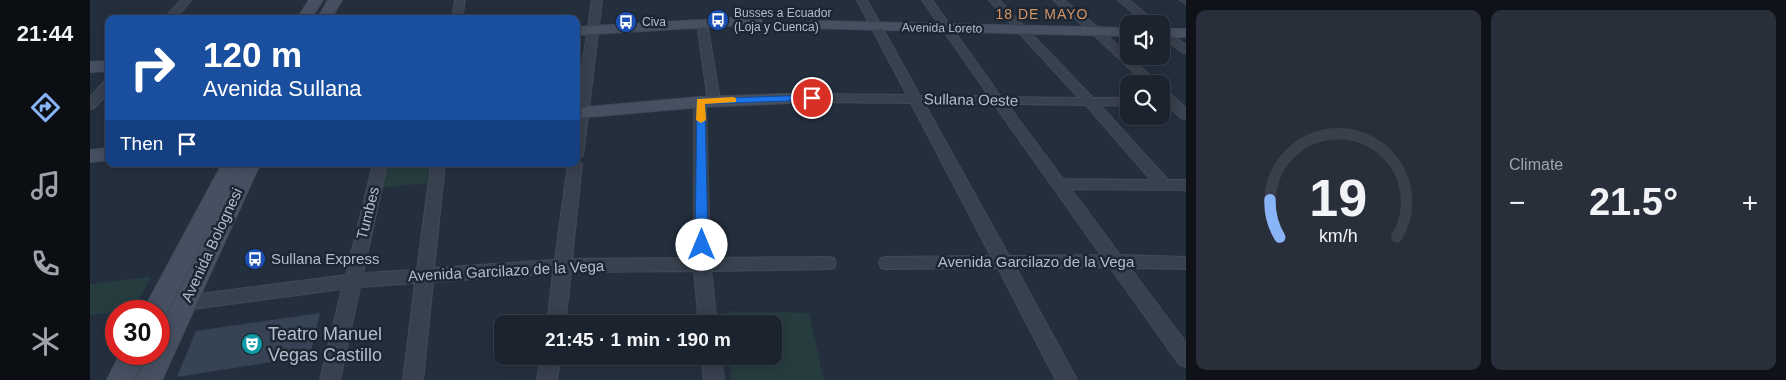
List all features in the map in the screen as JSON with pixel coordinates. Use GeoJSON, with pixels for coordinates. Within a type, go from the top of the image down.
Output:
{"type":"FeatureCollection","features":[{"type":"Feature","properties":{"kind":"main road"},"geometry":{"type":"LineString","coordinates":[[307,15],[316,0]]}},
{"type":"Feature","properties":{"kind":"main road"},"geometry":{"type":"LineString","coordinates":[[326,15],[335,0]]}},
{"type":"Feature","properties":{"kind":"main road"},"geometry":{"type":"LineString","coordinates":[[580,31],[755,21]]}},
{"type":"Feature","properties":{"kind":"main road","name":"Avenida Loreto"},"geometry":{"type":"LineString","coordinates":[[816,25],[1120,32]]}},
{"type":"Feature","properties":{"kind":"main road"},"geometry":{"type":"LineString","coordinates":[[1170,31],[1186,33]]}},
{"type":"Feature","properties":{"kind":"main road"},"geometry":{"type":"LineString","coordinates":[[90,67],[105,66]]}},
{"type":"Feature","properties":{"kind":"main road"},"geometry":{"type":"LineString","coordinates":[[580,112],[707,101],[812,98]]}},
{"type":"Feature","properties":{"kind":"main road"},"geometry":{"type":"LineString","coordinates":[[90,156],[105,154]]}},
{"type":"Feature","properties":{"kind":"main road","name":"Avenida Bolognesi"},"geometry":{"type":"LineString","coordinates":[[161,300],[229,167]]}},
{"type":"Feature","properties":{"kind":"main road","name":"Avenida Bolognesi"},"geometry":{"type":"LineString","coordinates":[[149,380],[249,167]]}},
{"type":"Feature","properties":{"kind":"main road"},"geometry":{"type":"LineString","coordinates":[[120,380],[128,365]]}},
{"type":"Feature","properties":{"kind":"street"},"geometry":{"type":"LineString","coordinates":[[173,15],[186,0]]}},
{"type":"Feature","properties":{"kind":"street"},"geometry":{"type":"LineString","coordinates":[[458,15],[460,0]]}},
{"type":"Feature","properties":{"kind":"street"},"geometry":{"type":"LineString","coordinates":[[580,106],[597,0]]}},
{"type":"Feature","properties":{"kind":"street"},"geometry":{"type":"LineString","coordinates":[[862,0],[1067,380]]}},
{"type":"Feature","properties":{"kind":"street"},"geometry":{"type":"LineString","coordinates":[[927,0],[1186,358]]}},
{"type":"Feature","properties":{"kind":"street"},"geometry":{"type":"LineString","coordinates":[[994,0],[1090,102],[1164,185]]}},
{"type":"Feature","properties":{"kind":"street"},"geometry":{"type":"LineString","coordinates":[[1058,0],[1096,31],[1142,75]]}},
{"type":"Feature","properties":{"kind":"street"},"geometry":{"type":"LineString","coordinates":[[1123,0],[1142,15]]}},
{"type":"Feature","properties":{"kind":"street"},"geometry":{"type":"LineString","coordinates":[[702,23],[707,101],[702,263],[707,315]]}},
{"type":"Feature","properties":{"kind":"street"},"geometry":{"type":"LineString","coordinates":[[1170,38],[1186,50]]}},
{"type":"Feature","properties":{"kind":"street"},"geometry":{"type":"LineString","coordinates":[[90,105],[105,88]]}},
{"type":"Feature","properties":{"kind":"street","name":"Sullana Oeste"},"geometry":{"type":"LineString","coordinates":[[812,98],[1120,102]]}},
{"type":"Feature","properties":{"kind":"street"},"geometry":{"type":"LineString","coordinates":[[1170,105],[1186,115]]}},
{"type":"Feature","properties":{"kind":"street","name":"Tumbes"},"geometry":{"type":"LineString","coordinates":[[330,380],[379,167]]}},
{"type":"Feature","properties":{"kind":"street"},"geometry":{"type":"LineString","coordinates":[[413,380],[438,167]]}},
{"type":"Feature","properties":{"kind":"street"},"geometry":{"type":"LineString","coordinates":[[557,315],[575,167]]}},
{"type":"Feature","properties":{"kind":"street"},"geometry":{"type":"LineString","coordinates":[[1059,184],[1186,185]]}},
{"type":"Feature","properties":{"kind":"street","name":"Avenida Garcilazo de la Vega"},"geometry":{"type":"LineString","coordinates":[[887,263],[1116,261],[1186,263]]}},
{"type":"Feature","properties":{"kind":"street","name":"Avenida Garcilazo de la Vega"},"geometry":{"type":"LineString","coordinates":[[185,303],[352,281],[424,274],[564,266],[828,263]]}},
{"type":"Feature","properties":{"kind":"street"},"geometry":{"type":"LineString","coordinates":[[547,380],[550,365]]}},
{"type":"Feature","properties":{"kind":"street"},"geometry":{"type":"LineString","coordinates":[[712,365],[714,380]]}},
{"type":"Feature","properties":{"kind":"green space"},"geometry":{"type":"Polygon","coordinates":[[[386,167],[429,167],[427,183],[382,188],[386,167]]]}},
{"type":"Feature","properties":{"kind":"green space"},"geometry":{"type":"Polygon","coordinates":[[[151,277],[138,300],[105,300],[105,313],[90,315],[90,284],[151,277]]]}},
{"type":"Feature","properties":{"kind":"green space"},"geometry":{"type":"Polygon","coordinates":[[[726,311],[809,313],[824,380],[731,380],[730,365],[782,365],[782,315],[726,315],[726,311]]]}},
{"type":"Feature","properties":{"kind":"building","name":"Teatro Manuel Vegas Castillo"},"geometry":{"type":"Polygon","coordinates":[[[320,313],[310,356],[177,377],[196,331],[320,313]]]}},
{"type":"Feature","properties":{"kind":"slow traffic"},"geometry":{"type":"LineString","coordinates":[[701,120],[700,102],[733,100]]}},
{"type":"Feature","properties":{"kind":"place","name":"Busses a Ecuador (Loja y Cuenca)"},"geometry":{"type":"Point","coordinates":[718,20]}},
{"type":"Feature","properties":{"kind":"place","name":"Civa"},"geometry":{"type":"Point","coordinates":[626,22]}},
{"type":"Feature","properties":{"kind":"place","name":"Sullana Express"},"geometry":{"type":"Point","coordinates":[255,259]}},
{"type":"Feature","properties":{"kind":"place","name":"Teatro Manuel Vegas Castillo"},"geometry":{"type":"Point","coordinates":[252,344]}},
{"type":"Feature","properties":{"kind":"district","name":"18 DE MAYO"},"geometry":{"type":"Point","coordinates":[1042,14]}},
{"type":"Feature","properties":{"kind":"route"},"geometry":{"type":"LineString","coordinates":[[702,245],[700,102],[812,98]]}}]}
